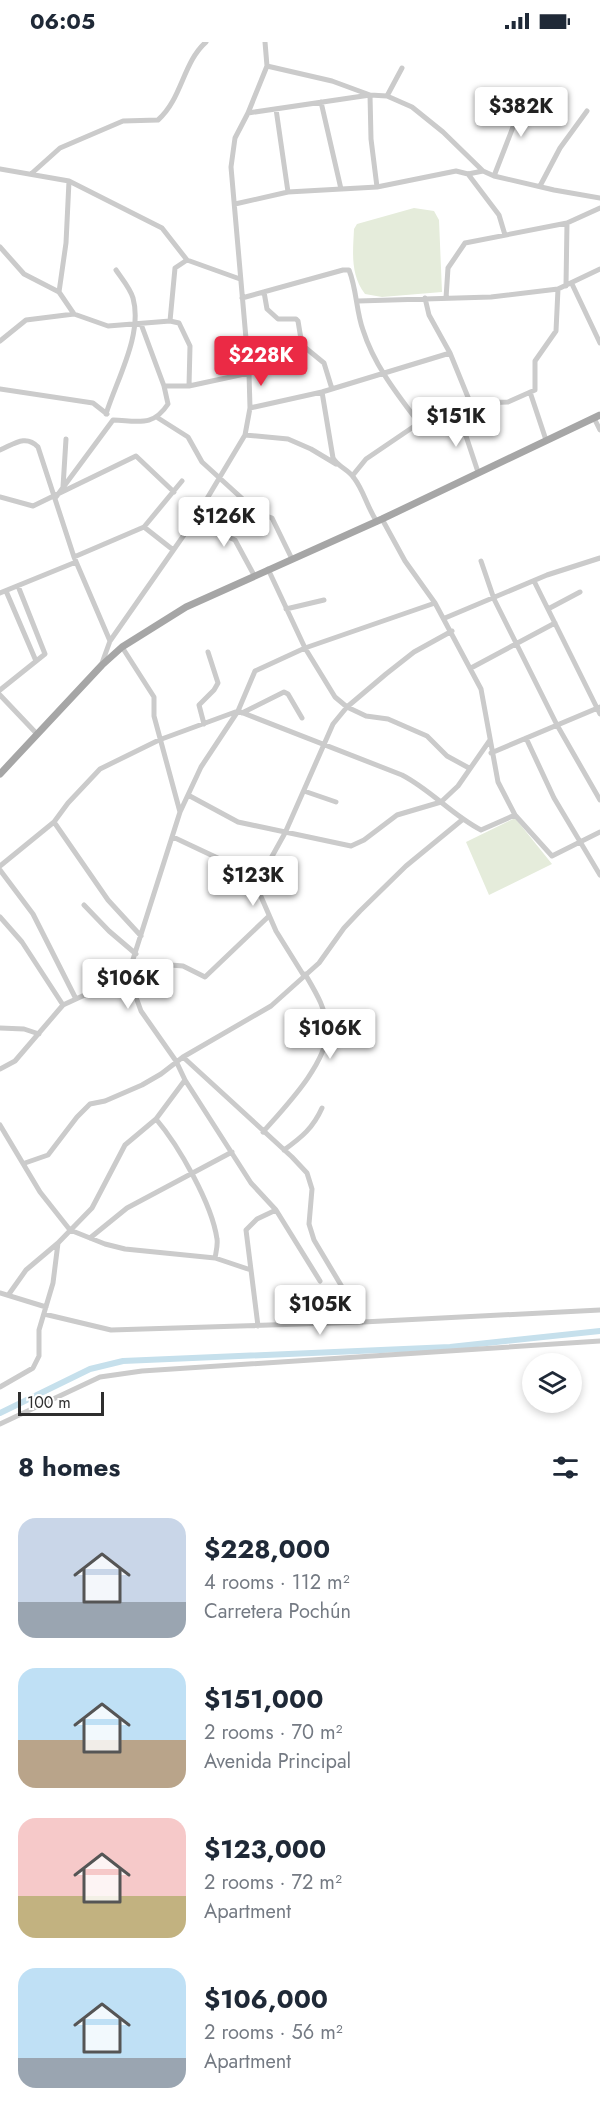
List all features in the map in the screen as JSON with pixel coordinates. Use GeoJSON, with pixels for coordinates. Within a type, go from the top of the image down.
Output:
{"type":"FeatureCollection","features":[{"type":"Feature","properties":{"kind":"main road"},"geometry":{"type":"LineString","coordinates":[[0,774],[102,664],[122,647],[186,607],[379,520],[597,416]]}},
{"type":"Feature","properties":{"kind":"street"},"geometry":{"type":"LineString","coordinates":[[31,174],[60,148],[123,121],[158,120],[181,87],[197,50],[207,42]]}},
{"type":"Feature","properties":{"kind":"street"},"geometry":{"type":"LineString","coordinates":[[102,664],[110,641],[193,522],[245,435],[250,408],[249,374],[231,167],[235,138],[267,66],[265,42]]}},
{"type":"Feature","properties":{"kind":"street"},"geometry":{"type":"LineString","coordinates":[[267,66],[332,81],[370,95]]}},
{"type":"Feature","properties":{"kind":"street"},"geometry":{"type":"LineString","coordinates":[[387,96],[402,68]]}},
{"type":"Feature","properties":{"kind":"street"},"geometry":{"type":"LineString","coordinates":[[494,176],[527,91]]}},
{"type":"Feature","properties":{"kind":"street"},"geometry":{"type":"LineString","coordinates":[[370,95],[371,139],[377,187]]}},
{"type":"Feature","properties":{"kind":"street"},"geometry":{"type":"LineString","coordinates":[[248,113],[370,95],[387,96],[420,113],[483,171],[494,176],[600,198]]}},
{"type":"Feature","properties":{"kind":"street"},"geometry":{"type":"LineString","coordinates":[[321,102],[341,189]]}},
{"type":"Feature","properties":{"kind":"street"},"geometry":{"type":"LineString","coordinates":[[276,109],[288,192]]}},
{"type":"Feature","properties":{"kind":"street"},"geometry":{"type":"LineString","coordinates":[[540,186],[560,148],[587,111]]}},
{"type":"Feature","properties":{"kind":"street"},"geometry":{"type":"LineString","coordinates":[[0,169],[69,181],[162,228],[187,260],[240,279]]}},
{"type":"Feature","properties":{"kind":"street"},"geometry":{"type":"LineString","coordinates":[[235,204],[288,192],[377,187],[456,171],[468,174],[483,171]]}},
{"type":"Feature","properties":{"kind":"street"},"geometry":{"type":"LineString","coordinates":[[468,174],[499,215],[505,235]]}},
{"type":"Feature","properties":{"kind":"street"},"geometry":{"type":"LineString","coordinates":[[58,292],[66,243],[69,181]]}},
{"type":"Feature","properties":{"kind":"street"},"geometry":{"type":"LineString","coordinates":[[446,298],[448,268],[465,243],[567,223],[600,208]]}},
{"type":"Feature","properties":{"kind":"street"},"geometry":{"type":"LineString","coordinates":[[567,223],[569,285],[600,343]]}},
{"type":"Feature","properties":{"kind":"street"},"geometry":{"type":"LineString","coordinates":[[0,247],[24,274],[58,292],[74,314]]}},
{"type":"Feature","properties":{"kind":"street"},"geometry":{"type":"LineString","coordinates":[[170,321],[176,268],[187,260]]}},
{"type":"Feature","properties":{"kind":"street"},"geometry":{"type":"LineString","coordinates":[[358,301],[491,297],[558,289],[600,269]]}},
{"type":"Feature","properties":{"kind":"street"},"geometry":{"type":"LineString","coordinates":[[0,389],[93,403],[113,420],[158,418],[168,404],[164,386],[138,324],[132,296],[116,270]]}},
{"type":"Feature","properties":{"kind":"street"},"geometry":{"type":"LineString","coordinates":[[242,298],[349,270],[358,301],[362,329],[382,374],[419,423]]}},
{"type":"Feature","properties":{"kind":"street"},"geometry":{"type":"LineString","coordinates":[[353,475],[366,459],[419,423],[459,414],[479,403],[508,402],[535,390],[535,361],[556,331],[558,289]]}},
{"type":"Feature","properties":{"kind":"street"},"geometry":{"type":"LineString","coordinates":[[264,292],[267,309],[278,319],[298,321],[302,345],[324,363],[332,389]]}},
{"type":"Feature","properties":{"kind":"street"},"geometry":{"type":"LineString","coordinates":[[425,298],[429,315],[450,353],[472,407]]}},
{"type":"Feature","properties":{"kind":"street"},"geometry":{"type":"LineString","coordinates":[[0,342],[26,320],[74,314],[108,326],[179,322],[190,346],[189,386]]}},
{"type":"Feature","properties":{"kind":"street"},"geometry":{"type":"LineString","coordinates":[[106,414],[138,324]]}},
{"type":"Feature","properties":{"kind":"street"},"geometry":{"type":"LineString","coordinates":[[246,347],[302,345]]}},
{"type":"Feature","properties":{"kind":"street"},"geometry":{"type":"LineString","coordinates":[[250,408],[322,392],[450,353]]}},
{"type":"Feature","properties":{"kind":"street"},"geometry":{"type":"LineString","coordinates":[[164,386],[189,386],[249,374]]}},
{"type":"Feature","properties":{"kind":"street"},"geometry":{"type":"LineString","coordinates":[[322,392],[333,458],[337,465]]}},
{"type":"Feature","properties":{"kind":"street"},"geometry":{"type":"LineString","coordinates":[[530,392],[546,440]]}},
{"type":"Feature","properties":{"kind":"street"},"geometry":{"type":"LineString","coordinates":[[459,414],[478,472]]}},
{"type":"Feature","properties":{"kind":"street"},"geometry":{"type":"LineString","coordinates":[[597,416],[600,430]]}},
{"type":"Feature","properties":{"kind":"street"},"geometry":{"type":"LineString","coordinates":[[158,418],[188,437],[202,462],[258,513],[272,518],[292,559]]}},
{"type":"Feature","properties":{"kind":"street"},"geometry":{"type":"LineString","coordinates":[[56,497],[113,420]]}},
{"type":"Feature","properties":{"kind":"street"},"geometry":{"type":"LineString","coordinates":[[245,435],[288,439],[311,449],[353,475],[368,508],[379,520],[445,618],[471,668],[484,697],[491,753],[499,784],[515,815],[552,856],[600,832]]}},
{"type":"Feature","properties":{"kind":"street"},"geometry":{"type":"LineString","coordinates":[[62,489],[66,439]]}},
{"type":"Feature","properties":{"kind":"street"},"geometry":{"type":"LineString","coordinates":[[0,450],[24,440],[33,442],[38,447],[75,560],[110,641]]}},
{"type":"Feature","properties":{"kind":"street"},"geometry":{"type":"LineString","coordinates":[[0,497],[33,506],[56,497],[136,456],[174,492]]}},
{"type":"Feature","properties":{"kind":"street"},"geometry":{"type":"LineString","coordinates":[[36,661],[3,592],[144,527],[182,481]]}},
{"type":"Feature","properties":{"kind":"street"},"geometry":{"type":"LineString","coordinates":[[193,522],[235,540],[254,575]]}},
{"type":"Feature","properties":{"kind":"street"},"geometry":{"type":"LineString","coordinates":[[144,527],[172,549]]}},
{"type":"Feature","properties":{"kind":"street"},"geometry":{"type":"LineString","coordinates":[[445,618],[534,581],[600,558]]}},
{"type":"Feature","properties":{"kind":"street"},"geometry":{"type":"LineString","coordinates":[[481,561],[494,599],[557,725],[600,800]]}},
{"type":"Feature","properties":{"kind":"street"},"geometry":{"type":"LineString","coordinates":[[268,569],[305,648],[335,697],[347,707],[366,716],[388,719],[428,736],[447,756],[469,768]]}},
{"type":"Feature","properties":{"kind":"street"},"geometry":{"type":"LineString","coordinates":[[491,753],[599,709],[534,581]]}},
{"type":"Feature","properties":{"kind":"street"},"geometry":{"type":"LineString","coordinates":[[0,690],[45,654],[18,586]]}},
{"type":"Feature","properties":{"kind":"street"},"geometry":{"type":"LineString","coordinates":[[548,609],[580,592]]}},
{"type":"Feature","properties":{"kind":"street"},"geometry":{"type":"LineString","coordinates":[[286,609],[324,600]]}},
{"type":"Feature","properties":{"kind":"street"},"geometry":{"type":"LineString","coordinates":[[0,1069],[15,1061],[63,1005],[128,975],[180,812],[210,750],[240,712],[255,671],[305,648],[435,603]]}},
{"type":"Feature","properties":{"kind":"street"},"geometry":{"type":"LineString","coordinates":[[471,668],[555,623]]}},
{"type":"Feature","properties":{"kind":"street"},"geometry":{"type":"LineString","coordinates":[[263,1132],[291,1100],[315,1066],[324,1047],[327,1031],[324,1013],[317,994],[280,940],[269,916],[259,892],[260,878],[285,833],[333,724],[347,707],[414,652],[452,631]]}},
{"type":"Feature","properties":{"kind":"street"},"geometry":{"type":"LineString","coordinates":[[122,647],[154,697],[154,716],[159,740],[180,812]]}},
{"type":"Feature","properties":{"kind":"street"},"geometry":{"type":"LineString","coordinates":[[204,724],[199,705],[218,683],[207,652]]}},
{"type":"Feature","properties":{"kind":"street"},"geometry":{"type":"LineString","coordinates":[[75,999],[33,914],[0,868],[54,822],[68,803],[100,769],[159,740],[240,712],[284,692],[288,694],[302,718]]}},
{"type":"Feature","properties":{"kind":"street"},"geometry":{"type":"LineString","coordinates":[[0,695],[37,734]]}},
{"type":"Feature","properties":{"kind":"street"},"geometry":{"type":"LineString","coordinates":[[240,712],[402,775],[441,802],[462,820],[484,831],[515,815]]}},
{"type":"Feature","properties":{"kind":"street"},"geometry":{"type":"LineString","coordinates":[[526,738],[554,798],[600,875]]}},
{"type":"Feature","properties":{"kind":"street"},"geometry":{"type":"LineString","coordinates":[[188,795],[238,822],[262,825],[285,833],[351,846],[364,840],[397,815],[441,802],[458,786],[490,740]]}},
{"type":"Feature","properties":{"kind":"street"},"geometry":{"type":"LineString","coordinates":[[304,791],[336,802]]}},
{"type":"Feature","properties":{"kind":"street"},"geometry":{"type":"LineString","coordinates":[[25,1163],[48,1155],[90,1104],[105,1101],[161,1074],[176,1061],[271,1006],[328,952],[344,928],[360,911],[406,867],[462,820]]}},
{"type":"Feature","properties":{"kind":"street"},"geometry":{"type":"LineString","coordinates":[[54,822],[108,900],[141,936]]}},
{"type":"Feature","properties":{"kind":"street"},"geometry":{"type":"LineString","coordinates":[[173,837],[260,878]]}},
{"type":"Feature","properties":{"kind":"street"},"geometry":{"type":"LineString","coordinates":[[84,905],[136,954]]}},
{"type":"Feature","properties":{"kind":"street"},"geometry":{"type":"LineString","coordinates":[[134,962],[183,966],[205,977],[269,916]]}},
{"type":"Feature","properties":{"kind":"street"},"geometry":{"type":"LineString","coordinates":[[0,917],[22,942],[63,1005]]}},
{"type":"Feature","properties":{"kind":"street"},"geometry":{"type":"LineString","coordinates":[[128,975],[141,1011],[176,1061],[185,1080],[252,1183],[276,1210],[320,1281]]}},
{"type":"Feature","properties":{"kind":"street"},"geometry":{"type":"LineString","coordinates":[[0,1028],[24,1029],[39,1034]]}},
{"type":"Feature","properties":{"kind":"street"},"geometry":{"type":"LineString","coordinates":[[183,1057],[307,1173],[312,1189],[309,1224],[314,1240],[363,1322]]}},
{"type":"Feature","properties":{"kind":"street"},"geometry":{"type":"LineString","coordinates":[[9,1294],[26,1270],[58,1243],[92,1208],[125,1145],[156,1119],[185,1080]]}},
{"type":"Feature","properties":{"kind":"street"},"geometry":{"type":"LineString","coordinates":[[284,1150],[306,1134],[316,1122],[322,1108]]}},
{"type":"Feature","properties":{"kind":"street"},"geometry":{"type":"LineString","coordinates":[[156,1119],[182,1155],[210,1215],[218,1241],[215,1258]]}},
{"type":"Feature","properties":{"kind":"street"},"geometry":{"type":"LineString","coordinates":[[0,1125],[40,1191],[70,1230],[105,1244],[125,1249],[215,1258],[251,1270]]}},
{"type":"Feature","properties":{"kind":"street"},"geometry":{"type":"LineString","coordinates":[[90,1238],[127,1208],[232,1152]]}},
{"type":"Feature","properties":{"kind":"street"},"geometry":{"type":"LineString","coordinates":[[258,1326],[246,1230],[257,1218],[276,1210]]}},
{"type":"Feature","properties":{"kind":"street"},"geometry":{"type":"LineString","coordinates":[[0,1387],[33,1368],[39,1356],[39,1330],[53,1283],[58,1243]]}},
{"type":"Feature","properties":{"kind":"street"},"geometry":{"type":"LineString","coordinates":[[0,1293],[46,1307]]}},
{"type":"Feature","properties":{"kind":"street"},"geometry":{"type":"LineString","coordinates":[[44,1314],[111,1330],[363,1322],[600,1310]]}},
{"type":"Feature","properties":{"kind":"street"},"geometry":{"type":"LineString","coordinates":[[0,1424],[100,1377],[142,1371],[600,1341]]}},
{"type":"Feature","properties":{"kind":"green space"},"geometry":{"type":"Polygon","coordinates":[[[414,208],[434,211],[439,220],[442,292],[382,297],[365,294],[355,271],[354,229],[357,224],[414,208]]]}},
{"type":"Feature","properties":{"kind":"green space"},"geometry":{"type":"Polygon","coordinates":[[[515,818],[552,864],[489,895],[466,842],[515,818]]]}},
{"type":"Feature","properties":{"kind":"waterway"},"geometry":{"type":"LineString","coordinates":[[0,1413],[90,1369],[123,1361],[450,1347],[600,1331]]}}]}
